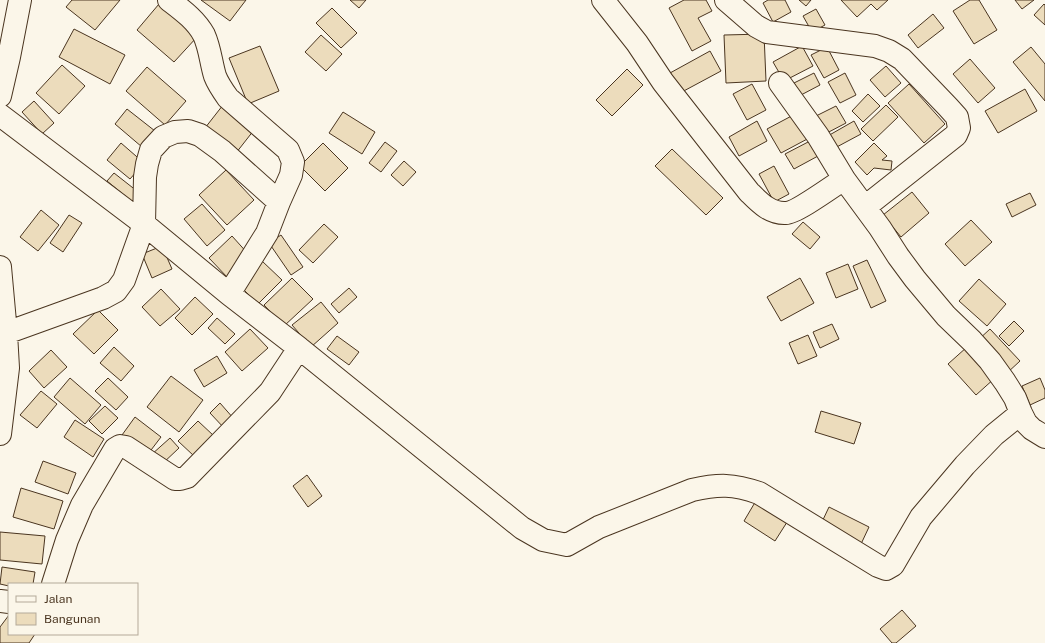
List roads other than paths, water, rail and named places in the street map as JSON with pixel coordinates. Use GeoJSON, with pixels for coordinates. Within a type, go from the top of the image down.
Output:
{"type":"FeatureCollection","features":[{"type":"Feature","properties":{"kind":"street"},"geometry":{"type":"LineString","coordinates":[[0,96],[20,0]]}},
{"type":"Feature","properties":{"kind":"street"},"geometry":{"type":"LineString","coordinates":[[169,0],[195,21],[204,35],[216,77],[220,87],[228,98],[288,150],[293,162],[291,175],[267,233],[229,294]]}},
{"type":"Feature","properties":{"kind":"street"},"geometry":{"type":"LineString","coordinates":[[603,0],[637,43],[663,82],[749,192],[762,204],[774,211],[790,213],[844,179]]}},
{"type":"Feature","properties":{"kind":"street"},"geometry":{"type":"LineString","coordinates":[[726,0],[756,26],[767,32],[875,46],[889,51],[902,58],[957,118],[958,128],[956,135],[865,207]]}},
{"type":"Feature","properties":{"kind":"street"},"geometry":{"type":"LineString","coordinates":[[780,83],[818,136],[844,179],[915,279],[946,316],[972,340],[990,361],[1015,398],[1026,423],[1045,436]]}},
{"type":"Feature","properties":{"kind":"street"},"geometry":{"type":"LineString","coordinates":[[0,115],[144,224],[229,294],[299,348],[522,528],[543,540],[567,545],[599,527],[692,490],[707,486],[723,485],[759,493],[878,566],[886,569],[893,565],[921,517],[965,465],[994,435],[1021,413]]}},
{"type":"Feature","properties":{"kind":"street"},"geometry":{"type":"LineString","coordinates":[[6,333],[103,298],[116,290],[124,280],[144,224],[145,177],[151,150],[163,137],[176,132],[188,131],[200,135],[222,151],[279,202]]}},
{"type":"Feature","properties":{"kind":"street"},"geometry":{"type":"LineString","coordinates":[[0,267],[8,368],[0,434]]}},
{"type":"Feature","properties":{"kind":"street"},"geometry":{"type":"LineString","coordinates":[[53,583],[67,540],[82,505],[115,449],[120,446],[126,447],[175,479],[187,477],[270,392],[299,348]]}}]}
